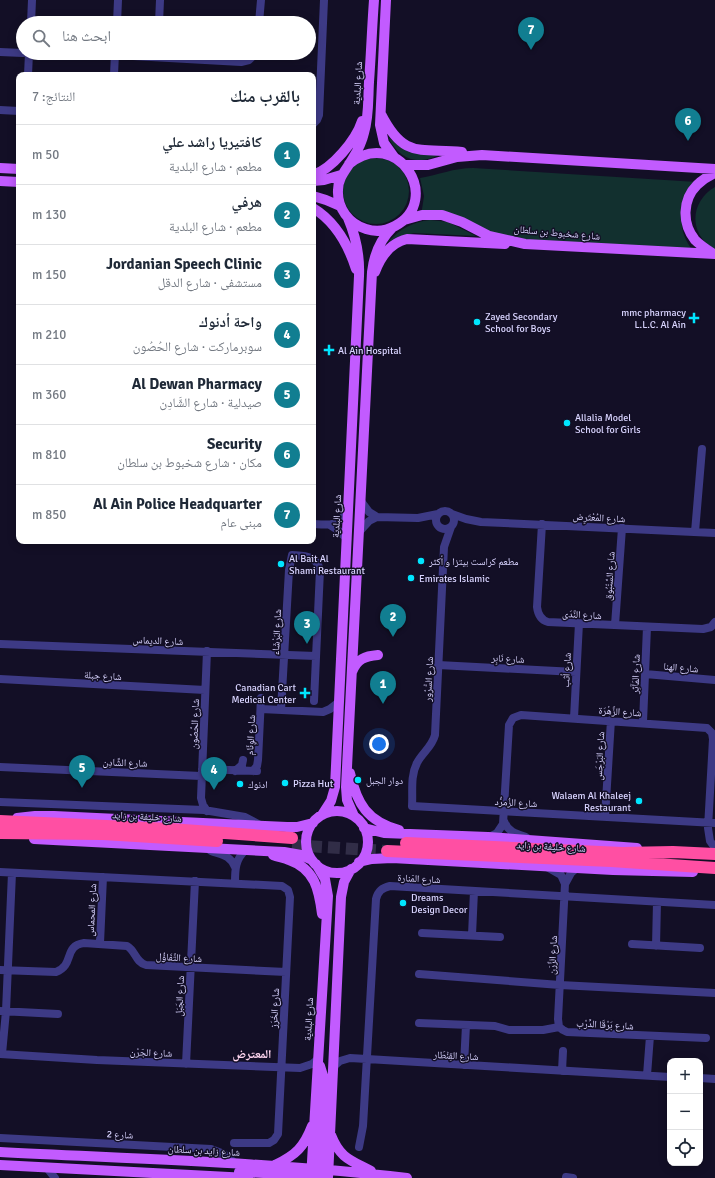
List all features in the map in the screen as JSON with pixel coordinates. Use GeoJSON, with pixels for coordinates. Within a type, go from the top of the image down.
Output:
{"type":"FeatureCollection","features":[{"type":"Feature","properties":{"kind":"highway","name":"شارع خليفة بن زايد"},"geometry":{"type":"LineString","coordinates":[[0,833],[103,834],[292,841],[170,829],[2,821]]}},
{"type":"Feature","properties":{"kind":"highway","name":"شارع خليفة بن زايد"},"geometry":{"type":"LineString","coordinates":[[715,854],[673,852],[628,853],[512,847],[387,847],[598,860],[715,870]]}},
{"type":"Feature","properties":{"kind":"main road","name":"شارع البلدية"},"geometry":{"type":"LineString","coordinates":[[349,164],[358,149],[366,124],[374,0]]}},
{"type":"Feature","properties":{"kind":"main road"},"geometry":{"type":"LineString","coordinates":[[320,1175],[330,1132],[341,897],[344,882],[351,869],[359,862],[367,848],[367,838],[364,828],[354,816],[348,805],[346,793],[371,281],[376,251],[383,238],[392,228],[404,220],[412,209],[416,196],[413,176],[405,165],[394,157],[387,148],[382,138],[380,125],[386,0]]}},
{"type":"Feature","properties":{"kind":"main road"},"geometry":{"type":"LineString","coordinates":[[316,174],[326,170],[351,141],[360,127],[368,106]]}},
{"type":"Feature","properties":{"kind":"main road"},"geometry":{"type":"LineString","coordinates":[[380,112],[393,135],[411,148],[425,151],[715,169]]}},
{"type":"Feature","properties":{"kind":"main road"},"geometry":{"type":"LineString","coordinates":[[392,228],[384,230],[368,230],[356,225],[348,218],[340,206],[338,190],[341,175],[349,164],[360,156],[380,153],[394,157]]}},
{"type":"Feature","properties":{"kind":"main road"},"geometry":{"type":"LineString","coordinates":[[405,165],[428,166],[457,157],[482,155]]}},
{"type":"Feature","properties":{"kind":"main road"},"geometry":{"type":"LineString","coordinates":[[0,168],[15,169],[12,174],[0,174]]}},
{"type":"Feature","properties":{"kind":"main road"},"geometry":{"type":"LineString","coordinates":[[714,254],[701,245],[692,235],[688,228],[685,215],[687,203],[692,190],[702,180],[715,173]]}},
{"type":"Feature","properties":{"kind":"main road"},"geometry":{"type":"LineString","coordinates":[[316,181],[330,179],[341,175]]}},
{"type":"Feature","properties":{"kind":"main road"},"geometry":{"type":"LineString","coordinates":[[0,181],[16,182]]}},
{"type":"Feature","properties":{"kind":"main road"},"geometry":{"type":"LineString","coordinates":[[316,197],[340,206]]}},
{"type":"Feature","properties":{"kind":"main road"},"geometry":{"type":"LineString","coordinates":[[316,210],[326,217],[341,235],[349,250],[359,276]]}},
{"type":"Feature","properties":{"kind":"main road","name":"شارع شخبوط بن سلطان"},"geometry":{"type":"LineString","coordinates":[[404,220],[422,215],[442,215],[462,222],[489,236],[525,244],[714,254]]}},
{"type":"Feature","properties":{"kind":"main road","name":"شارع البلدية"},"geometry":{"type":"LineString","coordinates":[[322,815],[331,801],[335,787],[359,276],[359,259],[356,242],[348,218]]}},
{"type":"Feature","properties":{"kind":"main road"},"geometry":{"type":"LineString","coordinates":[[371,281],[386,252],[395,244],[407,239],[525,244]]}},
{"type":"Feature","properties":{"kind":"main road"},"geometry":{"type":"LineString","coordinates":[[352,674],[360,659],[378,655]]}},
{"type":"Feature","properties":{"kind":"main road"},"geometry":{"type":"LineString","coordinates":[[347,761],[355,793],[369,814],[385,825],[414,834]]}},
{"type":"Feature","properties":{"kind":"main road"},"geometry":{"type":"LineString","coordinates":[[2,821],[26,817],[49,816],[292,827],[312,823],[322,815],[337,811],[354,816]]}},
{"type":"Feature","properties":{"kind":"main road"},"geometry":{"type":"LineString","coordinates":[[312,823],[306,842],[308,851],[314,862]]}},
{"type":"Feature","properties":{"kind":"main road"},"geometry":{"type":"LineString","coordinates":[[364,828],[384,833],[538,840],[621,846],[673,852]]}},
{"type":"Feature","properties":{"kind":"main road"},"geometry":{"type":"LineString","coordinates":[[0,836],[290,852],[301,855],[325,870],[335,872],[351,869]]}},
{"type":"Feature","properties":{"kind":"main road"},"geometry":{"type":"LineString","coordinates":[[264,851],[294,862],[308,874],[318,890],[322,916],[326,929]]}},
{"type":"Feature","properties":{"kind":"main road"},"geometry":{"type":"LineString","coordinates":[[359,862],[372,859],[392,858],[577,868],[688,872],[715,870]]}},
{"type":"Feature","properties":{"kind":"main road","name":"شارع البلدية"},"geometry":{"type":"LineString","coordinates":[[314,862],[323,874],[328,891],[314,1120],[320,1175]]}},
{"type":"Feature","properties":{"kind":"main road"},"geometry":{"type":"LineString","coordinates":[[318,1061],[323,1074],[324,1083],[320,1175]]}},
{"type":"Feature","properties":{"kind":"main road"},"geometry":{"type":"LineString","coordinates":[[274,1165],[296,1153],[307,1136],[314,1120]]}},
{"type":"Feature","properties":{"kind":"main road"},"geometry":{"type":"LineString","coordinates":[[330,1132],[337,1149],[344,1156],[376,1174]]}},
{"type":"Feature","properties":{"kind":"main road","name":"شارع زايد بن سلطان"},"geometry":{"type":"LineString","coordinates":[[0,1152],[274,1165],[320,1175],[376,1174],[401,1178]]}},
{"type":"Feature","properties":{"kind":"main road"},"geometry":{"type":"LineString","coordinates":[[0,1165],[248,1178]]}},
{"type":"Feature","properties":{"kind":"main road"},"geometry":{"type":"LineString","coordinates":[[215,1176],[237,1172],[320,1175],[353,1178]]}},
{"type":"Feature","properties":{"kind":"street"},"geometry":{"type":"LineString","coordinates":[[31,16],[32,0]]}},
{"type":"Feature","properties":{"kind":"street"},"geometry":{"type":"LineString","coordinates":[[117,16],[118,0]]}},
{"type":"Feature","properties":{"kind":"street"},"geometry":{"type":"LineString","coordinates":[[159,16],[160,0]]}},
{"type":"Feature","properties":{"kind":"street"},"geometry":{"type":"LineString","coordinates":[[260,16],[261,0]]}},
{"type":"Feature","properties":{"kind":"street"},"geometry":{"type":"LineString","coordinates":[[316,121],[319,114],[324,0]]}},
{"type":"Feature","properties":{"kind":"street"},"geometry":{"type":"LineString","coordinates":[[0,52],[16,53]]}},
{"type":"Feature","properties":{"kind":"street"},"geometry":{"type":"LineString","coordinates":[[28,72],[29,60]]}},
{"type":"Feature","properties":{"kind":"street"},"geometry":{"type":"LineString","coordinates":[[114,72],[115,60]]}},
{"type":"Feature","properties":{"kind":"street"},"geometry":{"type":"LineString","coordinates":[[219,60],[244,62],[248,60]]}},
{"type":"Feature","properties":{"kind":"street"},"geometry":{"type":"LineString","coordinates":[[0,110],[16,111]]}},
{"type":"Feature","properties":{"kind":"street"},"geometry":{"type":"LineString","coordinates":[[695,532],[702,449]]}},
{"type":"Feature","properties":{"kind":"street"},"geometry":{"type":"LineString","coordinates":[[360,500],[365,508],[377,517],[424,517],[438,514],[446,510],[452,514],[454,520],[451,527],[445,529],[410,518]]}},
{"type":"Feature","properties":{"kind":"street"},"geometry":{"type":"LineString","coordinates":[[316,524],[330,525],[341,520],[348,512]]}},
{"type":"Feature","properties":{"kind":"street"},"geometry":{"type":"LineString","coordinates":[[438,514],[436,519],[438,526]]}},
{"type":"Feature","properties":{"kind":"street","name":"شارع المُعْتَرِض"},"geometry":{"type":"LineString","coordinates":[[452,514],[481,522],[715,532]]}},
{"type":"Feature","properties":{"kind":"street"},"geometry":{"type":"LineString","coordinates":[[359,532],[365,525],[377,517]]}},
{"type":"Feature","properties":{"kind":"street","name":"شارع المُعْتَرِض"},"geometry":{"type":"LineString","coordinates":[[451,527],[481,522]]}},
{"type":"Feature","properties":{"kind":"street","name":"شارع النَّدَى"},"geometry":{"type":"LineString","coordinates":[[542,524],[538,613],[546,622],[706,629],[711,627],[715,622]]}},
{"type":"Feature","properties":{"kind":"street"},"geometry":{"type":"LineString","coordinates":[[330,525],[338,530],[347,539]]}},
{"type":"Feature","properties":{"kind":"street","name":"شارع السُّرُور"},"geometry":{"type":"LineString","coordinates":[[438,526],[444,547]]}},
{"type":"Feature","properties":{"kind":"street","name":"شارع السُّرُور"},"geometry":{"type":"LineString","coordinates":[[412,806],[415,768],[418,760],[431,745],[435,735],[444,547],[451,527]]}},
{"type":"Feature","properties":{"kind":"street","name":"شارع السَّنْبُوق"},"geometry":{"type":"LineString","coordinates":[[616,625],[622,528]]}},
{"type":"Feature","properties":{"kind":"street","name":"شارع البَرْشَاء"},"geometry":{"type":"LineString","coordinates":[[281,710],[289,570],[292,555],[312,558],[317,562],[320,570],[316,656]]}},
{"type":"Feature","properties":{"kind":"street","name":"شارع أثب"},"geometry":{"type":"LineString","coordinates":[[574,718],[579,623]]}},
{"type":"Feature","properties":{"kind":"street","name":"شارع المَآثِر"},"geometry":{"type":"LineString","coordinates":[[643,722],[647,627]]}},
{"type":"Feature","properties":{"kind":"street","name":"شارع الديماس"},"geometry":{"type":"LineString","coordinates":[[0,644],[316,656]]}},
{"type":"Feature","properties":{"kind":"street","name":"شارع الحُصُون"},"geometry":{"type":"LineString","coordinates":[[200,798],[207,651]]}},
{"type":"Feature","properties":{"kind":"street"},"geometry":{"type":"LineString","coordinates":[[314,701],[316,656]]}},
{"type":"Feature","properties":{"kind":"street","name":"شارع نَابِر"},"geometry":{"type":"LineString","coordinates":[[438,665],[576,672]]}},
{"type":"Feature","properties":{"kind":"street","name":"شارع الهنا"},"geometry":{"type":"LineString","coordinates":[[645,674],[715,680]]}},
{"type":"Feature","properties":{"kind":"street","name":"شارع جبلة"},"geometry":{"type":"LineString","coordinates":[[0,679],[205,690]]}},
{"type":"Feature","properties":{"kind":"street","name":"شارع الوِئَام"},"geometry":{"type":"LineString","coordinates":[[235,771],[242,765],[243,760],[245,766],[253,771],[257,766],[262,698]]}},
{"type":"Feature","properties":{"kind":"street"},"geometry":{"type":"LineString","coordinates":[[324,712],[339,702]]}},
{"type":"Feature","properties":{"kind":"street"},"geometry":{"type":"LineString","coordinates":[[261,709],[324,712],[338,723]]}},
{"type":"Feature","properties":{"kind":"street","name":"شارع الزَّهْرَة"},"geometry":{"type":"LineString","coordinates":[[504,821],[508,728],[511,720],[516,716],[521,715],[611,720],[705,727],[712,732],[713,739],[712,823],[710,838],[715,848]]}},
{"type":"Feature","properties":{"kind":"street","name":"شارع البَرْجَس"},"geometry":{"type":"LineString","coordinates":[[605,817],[611,720]]}},
{"type":"Feature","properties":{"kind":"street","name":"شارع الشَّادِن"},"geometry":{"type":"LineString","coordinates":[[0,767],[202,772],[253,771]]}},
{"type":"Feature","properties":{"kind":"street"},"geometry":{"type":"LineString","coordinates":[[191,810],[200,798]]}},
{"type":"Feature","properties":{"kind":"street"},"geometry":{"type":"LineString","coordinates":[[200,798],[207,811]]}},
{"type":"Feature","properties":{"kind":"street"},"geometry":{"type":"LineString","coordinates":[[0,802],[207,811],[245,817],[262,826]]}},
{"type":"Feature","properties":{"kind":"street","name":"شارع الزُمرُّد"},"geometry":{"type":"LineString","coordinates":[[412,806],[712,823]]}},
{"type":"Feature","properties":{"kind":"street"},"geometry":{"type":"LineString","coordinates":[[488,837],[495,835],[500,830],[504,821]]}},
{"type":"Feature","properties":{"kind":"street"},"geometry":{"type":"LineString","coordinates":[[504,821],[512,832],[538,840]]}},
{"type":"Feature","properties":{"kind":"street"},"geometry":{"type":"LineString","coordinates":[[203,848],[226,855],[231,859],[235,867]]}},
{"type":"Feature","properties":{"kind":"street"},"geometry":{"type":"LineString","coordinates":[[235,883],[235,867],[239,857],[246,850]]}},
{"type":"Feature","properties":{"kind":"street"},"geometry":{"type":"LineString","coordinates":[[546,866],[561,876],[565,884]]}},
{"type":"Feature","properties":{"kind":"street"},"geometry":{"type":"LineString","coordinates":[[565,884],[571,873],[577,868]]}},
{"type":"Feature","properties":{"kind":"street","name":"شارع الخَرَز"},"geometry":{"type":"LineString","coordinates":[[0,872],[282,886],[290,892],[278,1134],[272,1142],[234,1142]]}},
{"type":"Feature","properties":{"kind":"street"},"geometry":{"type":"LineString","coordinates":[[1,1054],[4,970],[12,872]]}},
{"type":"Feature","properties":{"kind":"street","name":"شارع المحماس"},"geometry":{"type":"LineString","coordinates":[[100,943],[103,877]]}},
{"type":"Feature","properties":{"kind":"street","name":"شارع الجَبَل"},"geometry":{"type":"LineString","coordinates":[[186,1064],[195,881]]}},
{"type":"Feature","properties":{"kind":"street","name":"شارع الزِّرَن"},"geometry":{"type":"LineString","coordinates":[[559,1027],[558,1019],[565,884]]}},
{"type":"Feature","properties":{"kind":"street","name":"شارع المَنارة"},"geometry":{"type":"LineString","coordinates":[[359,1147],[363,1126],[376,899],[382,889],[390,886],[715,905]]}},
{"type":"Feature","properties":{"kind":"street"},"geometry":{"type":"LineString","coordinates":[[472,936],[474,891]]}},
{"type":"Feature","properties":{"kind":"street"},"geometry":{"type":"LineString","coordinates":[[656,946],[657,902]]}},
{"type":"Feature","properties":{"kind":"street"},"geometry":{"type":"LineString","coordinates":[[422,933],[500,937]]}},
{"type":"Feature","properties":{"kind":"street","name":"شارع التَّفَاؤُل"},"geometry":{"type":"LineString","coordinates":[[4,970],[56,972],[67,964],[70,952],[76,945],[84,943],[100,943],[129,947],[138,961],[143,964],[286,972]]}},
{"type":"Feature","properties":{"kind":"street"},"geometry":{"type":"LineString","coordinates":[[632,944],[700,948]]}},
{"type":"Feature","properties":{"kind":"street"},"geometry":{"type":"LineString","coordinates":[[419,974],[560,985],[715,992]]}},
{"type":"Feature","properties":{"kind":"street"},"geometry":{"type":"LineString","coordinates":[[3,1011],[58,1014]]}},
{"type":"Feature","properties":{"kind":"street","name":"شارع بَرْقَا الدَّرْب"},"geometry":{"type":"LineString","coordinates":[[419,1023],[499,1026],[509,1030],[543,1030],[559,1027],[567,1032],[706,1038]]}},
{"type":"Feature","properties":{"kind":"street"},"geometry":{"type":"LineString","coordinates":[[464,1065],[466,1025]]}},
{"type":"Feature","properties":{"kind":"street"},"geometry":{"type":"LineString","coordinates":[[647,1075],[650,1036]]}},
{"type":"Feature","properties":{"kind":"street","name":"شارع القِنْطَار"},"geometry":{"type":"LineString","coordinates":[[334,1047],[339,1053],[350,1058],[366,1060],[667,1077]]}},
{"type":"Feature","properties":{"kind":"street"},"geometry":{"type":"LineString","coordinates":[[562,1071],[563,1052]]}},
{"type":"Feature","properties":{"kind":"street","name":"شارع الجَرْن"},"geometry":{"type":"LineString","coordinates":[[1,1054],[281,1068],[300,1068],[318,1061]]}},
{"type":"Feature","properties":{"kind":"street"},"geometry":{"type":"LineString","coordinates":[[333,1067],[340,1061],[350,1058]]}},
{"type":"Feature","properties":{"kind":"street"},"geometry":{"type":"LineString","coordinates":[[300,1068],[311,1073],[317,1078]]}},
{"type":"Feature","properties":{"kind":"street"},"geometry":{"type":"LineString","coordinates":[[703,1078],[715,1079]]}},
{"type":"Feature","properties":{"kind":"street","name":"شارع 2"},"geometry":{"type":"LineString","coordinates":[[0,1138],[211,1149],[224,1154],[236,1163]]}},
{"type":"Feature","properties":{"kind":"street"},"geometry":{"type":"LineString","coordinates":[[47,1168],[55,1178]]}},
{"type":"Feature","properties":{"kind":"street"},"geometry":{"type":"LineString","coordinates":[[61,1178],[69,1169]]}},
{"type":"Feature","properties":{"kind":"green space"},"geometry":{"type":"Polygon","coordinates":[[[388,137],[401,147],[439,155],[423,160],[409,158],[403,155],[392,145],[388,137]]]}},
{"type":"Feature","properties":{"kind":"green space"},"geometry":{"type":"Polygon","coordinates":[[[376,158],[389,161],[399,168],[406,178],[409,191],[406,204],[399,214],[389,221],[376,224],[363,221],[353,214],[346,204],[343,191],[346,178],[353,168],[363,161],[376,158]]]}},
{"type":"Feature","properties":{"kind":"green space"},"geometry":{"type":"Polygon","coordinates":[[[473,168],[697,182],[685,208],[682,224],[683,232],[693,251],[513,241],[467,224],[421,216],[424,196],[420,178],[453,170],[473,168]]]}},
{"type":"Feature","properties":{"kind":"green space"},"geometry":{"type":"Polygon","coordinates":[[[715,187],[715,250],[705,242],[700,235],[695,220],[699,204],[708,192],[715,187]]]}},
{"type":"Feature","properties":{"kind":"green space"},"geometry":{"type":"Polygon","coordinates":[[[430,220],[448,222],[476,236],[414,233],[398,237],[388,242],[397,233],[407,227],[418,222],[430,220]]]}},
{"type":"Feature","properties":{"kind":"tunnel"},"geometry":{"type":"LineString","coordinates":[[292,845],[387,851]]}},
{"type":"Feature","properties":{"kind":"place","name":"Al Ain Police Headquarter"},"geometry":{"type":"Point","coordinates":[531,50]}},
{"type":"Feature","properties":{"kind":"place","name":"Security"},"geometry":{"type":"Point","coordinates":[688,141]}},
{"type":"Feature","properties":{"kind":"place","name":"mmc pharmacy L.L.C. Al Ain"},"geometry":{"type":"Point","coordinates":[694,318]}},
{"type":"Feature","properties":{"kind":"place","name":"Zayed Secondary School for Boys"},"geometry":{"type":"Point","coordinates":[477,322]}},
{"type":"Feature","properties":{"kind":"place","name":"Al Ain Hospital"},"geometry":{"type":"Point","coordinates":[329,350]}},
{"type":"Feature","properties":{"kind":"place","name":"Allalia Model School for Girls"},"geometry":{"type":"Point","coordinates":[567,423]}},
{"type":"Feature","properties":{"kind":"place","name":"مطعم كراست بيتزا و أكثر"},"geometry":{"type":"Point","coordinates":[421,561]}},
{"type":"Feature","properties":{"kind":"place","name":"Al Bait Al Shami Restaurant"},"geometry":{"type":"Point","coordinates":[281,564]}},
{"type":"Feature","properties":{"kind":"place","name":"Emirates Islamic"},"geometry":{"type":"Point","coordinates":[411,578]}},
{"type":"Feature","properties":{"kind":"place","name":"هرفي"},"geometry":{"type":"Point","coordinates":[393,637]}},
{"type":"Feature","properties":{"kind":"place","name":"Jordanian Speech Clinic"},"geometry":{"type":"Point","coordinates":[307,644]}},
{"type":"Feature","properties":{"kind":"place","name":"Canadian Cart Medical Center"},"geometry":{"type":"Point","coordinates":[305,693]}},
{"type":"Feature","properties":{"kind":"place","name":"كافتيريا راشد علي"},"geometry":{"type":"Point","coordinates":[383,704]}},
{"type":"Feature","properties":{"kind":"place","name":"دوار الجبل"},"geometry":{"type":"Point","coordinates":[358,780]}},
{"type":"Feature","properties":{"kind":"place","name":"Pizza Hut"},"geometry":{"type":"Point","coordinates":[285,783]}},
{"type":"Feature","properties":{"kind":"place","name":"ادنوك"},"geometry":{"type":"Point","coordinates":[240,784]}},
{"type":"Feature","properties":{"kind":"place","name":"Al Dewan Pharmacy"},"geometry":{"type":"Point","coordinates":[82,788]}},
{"type":"Feature","properties":{"kind":"place","name":"واحة أدنوك"},"geometry":{"type":"Point","coordinates":[214,790]}},
{"type":"Feature","properties":{"kind":"place","name":"Walaem Al Khaleej Restaurant"},"geometry":{"type":"Point","coordinates":[639,801]}},
{"type":"Feature","properties":{"kind":"place","name":"Dreams Design Decor"},"geometry":{"type":"Point","coordinates":[403,903]}},
{"type":"Feature","properties":{"kind":"district","name":"المعترض"},"geometry":{"type":"Point","coordinates":[252,1054]}}]}
